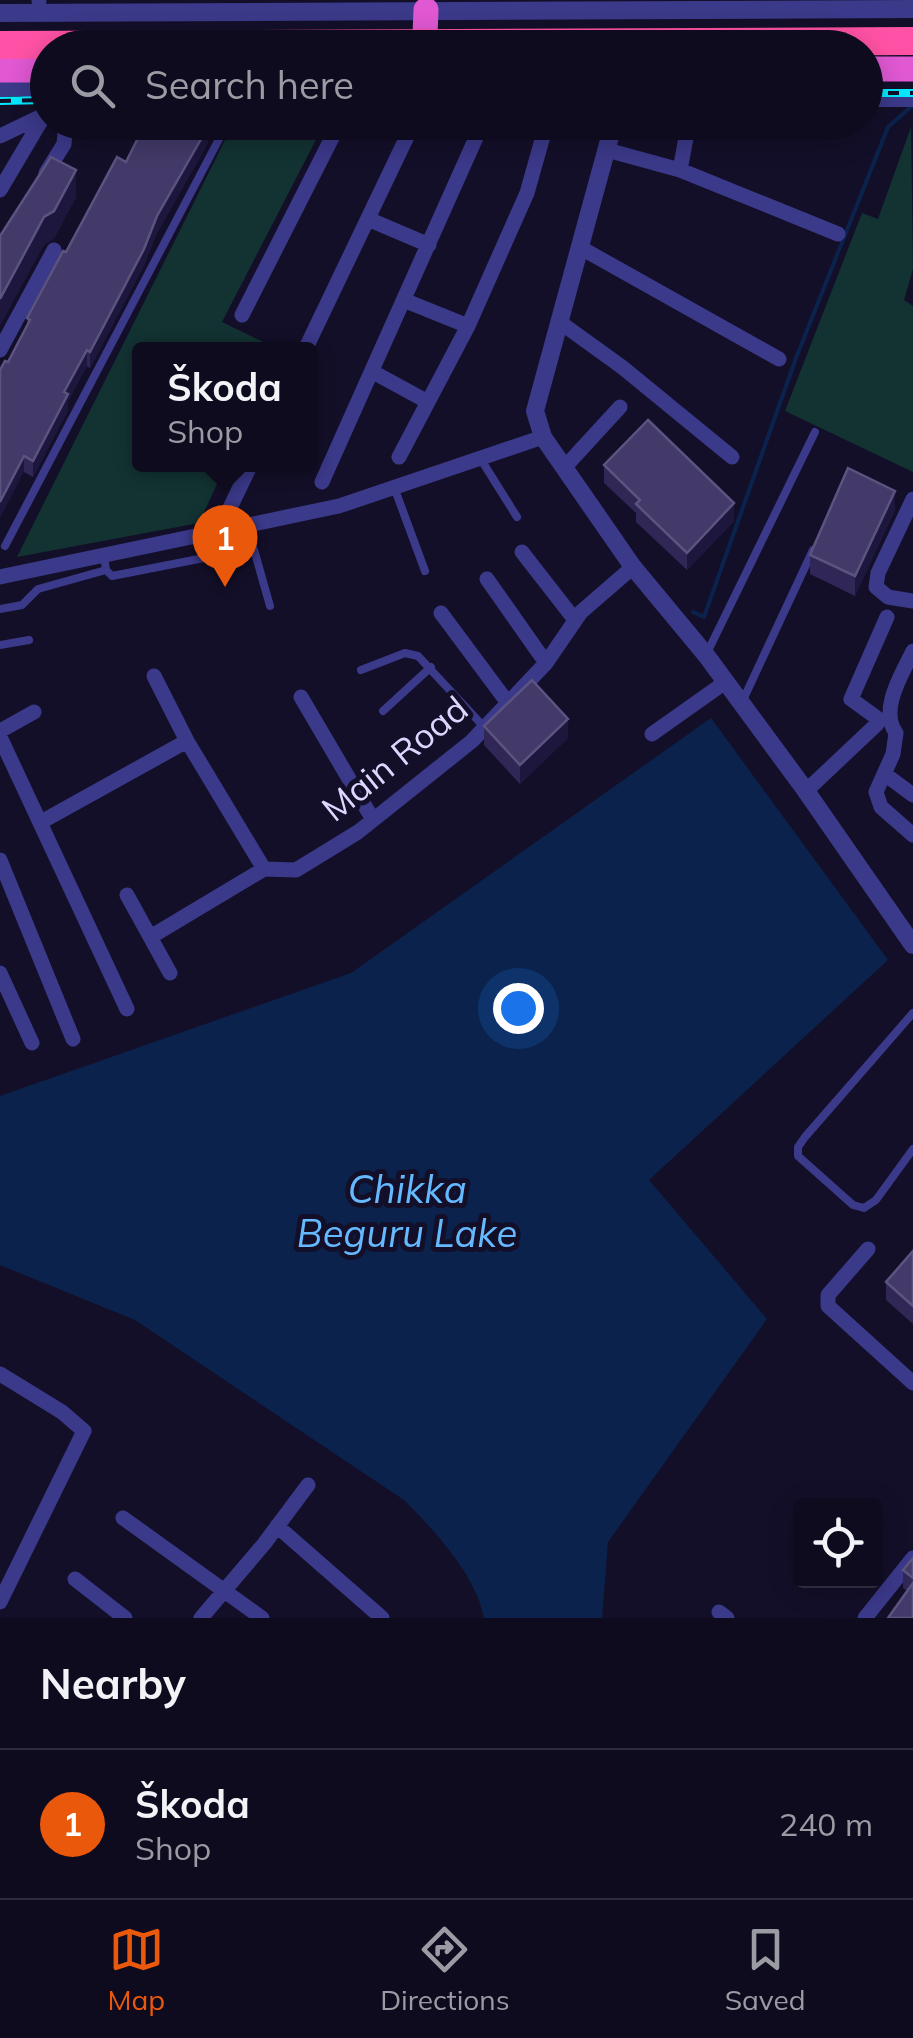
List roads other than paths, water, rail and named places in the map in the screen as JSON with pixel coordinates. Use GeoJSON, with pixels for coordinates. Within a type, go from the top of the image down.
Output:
{"type":"FeatureCollection","features":[{"type":"Feature","properties":{"kind":"highway"},"geometry":{"type":"LineString","coordinates":[[37,30],[80,23],[425,22],[685,30]]}},
{"type":"Feature","properties":{"kind":"highway"},"geometry":{"type":"LineString","coordinates":[[0,36],[30,31]]}},
{"type":"Feature","properties":{"kind":"highway"},"geometry":{"type":"LineString","coordinates":[[883,36],[913,37]]}},
{"type":"Feature","properties":{"kind":"highway"},"geometry":{"type":"LineString","coordinates":[[883,37],[913,37]]}},
{"type":"Feature","properties":{"kind":"highway"},"geometry":{"type":"LineString","coordinates":[[0,45],[30,45]]}},
{"type":"Feature","properties":{"kind":"highway"},"geometry":{"type":"LineString","coordinates":[[883,59],[913,59]]}},
{"type":"Feature","properties":{"kind":"highway"},"geometry":{"type":"LineString","coordinates":[[0,61],[30,60]]}},
{"type":"Feature","properties":{"kind":"highway"},"geometry":{"type":"LineString","coordinates":[[883,69],[913,69]]}},
{"type":"Feature","properties":{"kind":"highway"},"geometry":{"type":"LineString","coordinates":[[0,70],[30,70]]}},
{"type":"Feature","properties":{"kind":"street"},"geometry":{"type":"LineString","coordinates":[[10,6],[40,0]]}},
{"type":"Feature","properties":{"kind":"street"},"geometry":{"type":"LineString","coordinates":[[10,6],[80,23],[257,6],[425,22],[530,5],[913,9]]}},
{"type":"Feature","properties":{"kind":"street"},"geometry":{"type":"LineString","coordinates":[[0,88],[22,88],[30,94]]}},
{"type":"Feature","properties":{"kind":"street"},"geometry":{"type":"LineString","coordinates":[[883,98],[913,98]]}},
{"type":"Feature","properties":{"kind":"street"},"geometry":{"type":"LineString","coordinates":[[0,136],[30,118]]}},
{"type":"Feature","properties":{"kind":"street"},"geometry":{"type":"LineString","coordinates":[[0,190],[30,138]]}},
{"type":"Feature","properties":{"kind":"street"},"geometry":{"type":"LineString","coordinates":[[40,181],[64,140]]}},
{"type":"Feature","properties":{"kind":"street"},"geometry":{"type":"LineString","coordinates":[[242,315],[331,140]]}},
{"type":"Feature","properties":{"kind":"street"},"geometry":{"type":"LineString","coordinates":[[310,342],[406,140]]}},
{"type":"Feature","properties":{"kind":"street"},"geometry":{"type":"LineString","coordinates":[[322,482],[475,140]]}},
{"type":"Feature","properties":{"kind":"street"},"geometry":{"type":"LineString","coordinates":[[399,457],[468,326],[527,193],[542,140]]}},
{"type":"Feature","properties":{"kind":"street"},"geometry":{"type":"LineString","coordinates":[[610,140],[535,411],[543,437],[633,567],[706,655],[806,791],[907,918],[913,944]]}},
{"type":"Feature","properties":{"kind":"street"},"geometry":{"type":"LineString","coordinates":[[680,170],[685,140]]}},
{"type":"Feature","properties":{"kind":"street"},"geometry":{"type":"LineString","coordinates":[[607,150],[680,170],[838,234]]}},
{"type":"Feature","properties":{"kind":"street"},"geometry":{"type":"LineString","coordinates":[[368,220],[429,245]]}},
{"type":"Feature","properties":{"kind":"street"},"geometry":{"type":"LineString","coordinates":[[581,248],[779,359]]}},
{"type":"Feature","properties":{"kind":"street"},"geometry":{"type":"LineString","coordinates":[[0,350],[54,250]]}},
{"type":"Feature","properties":{"kind":"street"},"geometry":{"type":"LineString","coordinates":[[406,301],[468,326]]}},
{"type":"Feature","properties":{"kind":"street"},"geometry":{"type":"LineString","coordinates":[[561,322],[732,458]]}},
{"type":"Feature","properties":{"kind":"street"},"geometry":{"type":"LineString","coordinates":[[373,372],[428,402]]}},
{"type":"Feature","properties":{"kind":"street"},"geometry":{"type":"LineString","coordinates":[[564,468],[620,407]]}},
{"type":"Feature","properties":{"kind":"street"},"geometry":{"type":"LineString","coordinates":[[0,576],[105,563],[217,532],[338,506],[543,437]]}},
{"type":"Feature","properties":{"kind":"street"},"geometry":{"type":"LineString","coordinates":[[227,514],[246,472]]}},
{"type":"Feature","properties":{"kind":"street"},"geometry":{"type":"LineString","coordinates":[[913,499],[878,573],[876,587],[888,597],[913,601]]}},
{"type":"Feature","properties":{"kind":"street"},"geometry":{"type":"LineString","coordinates":[[522,552],[575,620]]}},
{"type":"Feature","properties":{"kind":"street","name":"Main Road"},"geometry":{"type":"LineString","coordinates":[[152,936],[264,869],[296,870],[358,832],[485,728],[546,664],[581,612],[633,567]]}},
{"type":"Feature","properties":{"kind":"street"},"geometry":{"type":"LineString","coordinates":[[487,579],[546,664]]}},
{"type":"Feature","properties":{"kind":"street"},"geometry":{"type":"LineString","coordinates":[[441,613],[508,703]]}},
{"type":"Feature","properties":{"kind":"street"},"geometry":{"type":"LineString","coordinates":[[806,791],[877,724],[877,718],[850,699],[887,617]]}},
{"type":"Feature","properties":{"kind":"street"},"geometry":{"type":"LineString","coordinates":[[913,651],[908,673],[889,708],[890,724],[913,744]]}},
{"type":"Feature","properties":{"kind":"street"},"geometry":{"type":"LineString","coordinates":[[154,676],[187,741],[264,869]]}},
{"type":"Feature","properties":{"kind":"street"},"geometry":{"type":"LineString","coordinates":[[652,734],[724,683]]}},
{"type":"Feature","properties":{"kind":"street"},"geometry":{"type":"LineString","coordinates":[[301,697],[372,818]]}},
{"type":"Feature","properties":{"kind":"street"},"geometry":{"type":"LineString","coordinates":[[34,712],[0,734],[126,1009]]}},
{"type":"Feature","properties":{"kind":"street"},"geometry":{"type":"LineString","coordinates":[[896,733],[886,775],[876,792],[877,800],[913,834]]}},
{"type":"Feature","properties":{"kind":"street"},"geometry":{"type":"LineString","coordinates":[[41,822],[187,741]]}},
{"type":"Feature","properties":{"kind":"street"},"geometry":{"type":"LineString","coordinates":[[886,775],[913,795]]}},
{"type":"Feature","properties":{"kind":"street"},"geometry":{"type":"LineString","coordinates":[[0,860],[73,1038]]}},
{"type":"Feature","properties":{"kind":"street"},"geometry":{"type":"LineString","coordinates":[[127,895],[170,973]]}},
{"type":"Feature","properties":{"kind":"street"},"geometry":{"type":"LineString","coordinates":[[0,973],[32,1043]]}},
{"type":"Feature","properties":{"kind":"street"},"geometry":{"type":"LineString","coordinates":[[868,1249],[828,1295],[828,1306],[913,1383]]}},
{"type":"Feature","properties":{"kind":"street"},"geometry":{"type":"LineString","coordinates":[[0,1376],[62,1412],[84,1431],[0,1602]]}},
{"type":"Feature","properties":{"kind":"street"},"geometry":{"type":"LineString","coordinates":[[200,1618],[308,1485]]}},
{"type":"Feature","properties":{"kind":"street"},"geometry":{"type":"LineString","coordinates":[[122,1518],[262,1618]]}},
{"type":"Feature","properties":{"kind":"street"},"geometry":{"type":"LineString","coordinates":[[277,1526],[382,1618]]}},
{"type":"Feature","properties":{"kind":"street"},"geometry":{"type":"LineString","coordinates":[[864,1618],[913,1558]]}},
{"type":"Feature","properties":{"kind":"street"},"geometry":{"type":"LineString","coordinates":[[75,1579],[125,1618]]}},
{"type":"Feature","properties":{"kind":"lane"},"geometry":{"type":"LineString","coordinates":[[5,546],[219,140]]}},
{"type":"Feature","properties":{"kind":"lane"},"geometry":{"type":"LineString","coordinates":[[706,655],[815,432]]}},
{"type":"Feature","properties":{"kind":"lane"},"geometry":{"type":"LineString","coordinates":[[480,458],[517,517]]}},
{"type":"Feature","properties":{"kind":"lane"},"geometry":{"type":"LineString","coordinates":[[394,487],[425,571]]}},
{"type":"Feature","properties":{"kind":"lane"},"geometry":{"type":"LineString","coordinates":[[247,525],[270,606]]}},
{"type":"Feature","properties":{"kind":"lane"},"geometry":{"type":"LineString","coordinates":[[0,609],[22,605],[38,589],[105,563],[112,576],[214,556],[221,548],[217,532]]}},
{"type":"Feature","properties":{"kind":"lane"},"geometry":{"type":"LineString","coordinates":[[740,704],[816,542]]}},
{"type":"Feature","properties":{"kind":"lane"},"geometry":{"type":"LineString","coordinates":[[0,645],[29,640]]}},
{"type":"Feature","properties":{"kind":"lane"},"geometry":{"type":"LineString","coordinates":[[362,670],[406,653],[418,656],[485,728]]}},
{"type":"Feature","properties":{"kind":"lane"},"geometry":{"type":"LineString","coordinates":[[383,711],[431,668]]}},
{"type":"Feature","properties":{"kind":"lane"},"geometry":{"type":"LineString","coordinates":[[913,1013],[805,1137],[798,1147],[798,1156],[854,1206],[864,1208],[876,1200],[913,1149]]}},
{"type":"Feature","properties":{"kind":"water","name":"Chikka Beguru Lake"},"geometry":{"type":"Polygon","coordinates":[[[711,718],[888,960],[649,1180],[767,1319],[608,1542],[602,1618],[484,1618],[463,1570],[404,1500],[135,1320],[0,1265],[0,1096],[351,973],[711,718]]]}},
{"type":"Feature","properties":{"kind":"waterway"},"geometry":{"type":"LineString","coordinates":[[883,140],[888,127],[913,105]]}},
{"type":"Feature","properties":{"kind":"waterway"},"geometry":{"type":"LineString","coordinates":[[693,612],[704,617],[796,358],[883,140]]}},
{"type":"Feature","properties":{"kind":"railway"},"geometry":{"type":"LineString","coordinates":[[883,93],[913,93]]}},
{"type":"Feature","properties":{"kind":"railway"},"geometry":{"type":"LineString","coordinates":[[0,101],[30,100]]}},
{"type":"Feature","properties":{"kind":"place","name":"Škoda"},"geometry":{"type":"Point","coordinates":[225,587]}}]}
